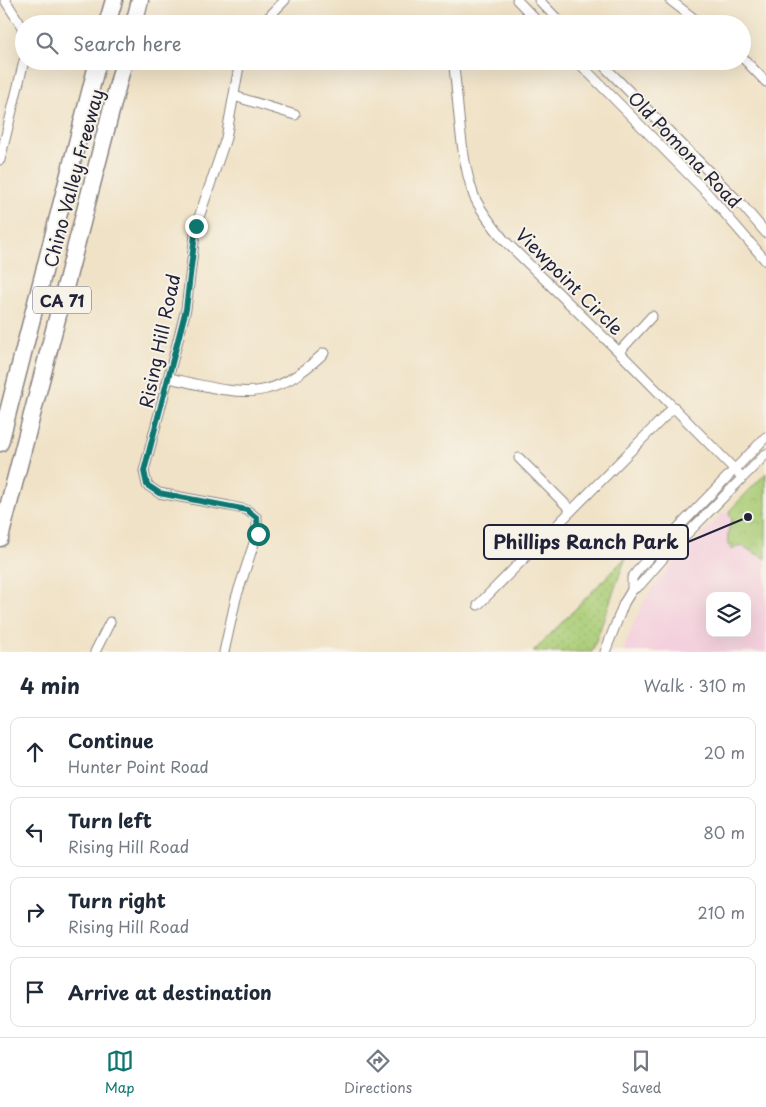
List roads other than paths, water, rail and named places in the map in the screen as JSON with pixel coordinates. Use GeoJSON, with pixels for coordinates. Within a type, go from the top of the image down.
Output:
{"type":"FeatureCollection","features":[{"type":"Feature","properties":{"kind":"highway"},"geometry":{"type":"LineString","coordinates":[[110,15],[114,0]]}},
{"type":"Feature","properties":{"kind":"highway"},"geometry":{"type":"LineString","coordinates":[[136,15],[140,0]]}},
{"type":"Feature","properties":{"kind":"highway","name":"Chino Valley Freeway"},"geometry":{"type":"LineString","coordinates":[[0,443],[96,70]]}},
{"type":"Feature","properties":{"kind":"highway","name":"Chino Valley Freeway"},"geometry":{"type":"LineString","coordinates":[[0,538],[122,70]]}},
{"type":"Feature","properties":{"kind":"street"},"geometry":{"type":"LineString","coordinates":[[5,0],[15,16]]}},
{"type":"Feature","properties":{"kind":"street"},"geometry":{"type":"LineString","coordinates":[[270,15],[284,0]]}},
{"type":"Feature","properties":{"kind":"street"},"geometry":{"type":"LineString","coordinates":[[517,0],[531,15]]}},
{"type":"Feature","properties":{"kind":"street"},"geometry":{"type":"LineString","coordinates":[[538,0],[553,15]]}},
{"type":"Feature","properties":{"kind":"street"},"geometry":{"type":"LineString","coordinates":[[670,0],[689,15]]}},
{"type":"Feature","properties":{"kind":"street"},"geometry":{"type":"LineString","coordinates":[[751,66],[766,82]]}},
{"type":"Feature","properties":{"kind":"street"},"geometry":{"type":"LineString","coordinates":[[0,160],[22,70]]}},
{"type":"Feature","properties":{"kind":"street","name":"Rising Hill Road"},"geometry":{"type":"LineString","coordinates":[[224,652],[236,598],[258,534],[257,518],[247,510],[159,493],[147,485],[144,471],[186,309],[196,226],[226,138],[238,70]]}},
{"type":"Feature","properties":{"kind":"street","name":"Viewpoint Circle"},"geometry":{"type":"LineString","coordinates":[[454,70],[465,159],[474,196],[488,220],[504,240],[674,406],[742,477]]}},
{"type":"Feature","properties":{"kind":"street","name":"Old Pomona Road"},"geometry":{"type":"LineString","coordinates":[[586,70],[708,194],[766,261]]}},
{"type":"Feature","properties":{"kind":"street","name":"Old Pomona Road"},"geometry":{"type":"LineString","coordinates":[[608,70],[743,206],[766,233]]}},
{"type":"Feature","properties":{"kind":"street"},"geometry":{"type":"LineString","coordinates":[[234,96],[295,114]]}},
{"type":"Feature","properties":{"kind":"street"},"geometry":{"type":"LineString","coordinates":[[619,352],[652,316]]}},
{"type":"Feature","properties":{"kind":"street"},"geometry":{"type":"LineString","coordinates":[[169,378],[244,393],[262,391],[280,385],[297,376],[324,353]]}},
{"type":"Feature","properties":{"kind":"street"},"geometry":{"type":"LineString","coordinates":[[478,605],[674,406]]}},
{"type":"Feature","properties":{"kind":"street"},"geometry":{"type":"LineString","coordinates":[[632,590],[632,578],[642,566],[734,468],[766,437]]}},
{"type":"Feature","properties":{"kind":"street"},"geometry":{"type":"LineString","coordinates":[[605,652],[624,603],[632,590],[640,585],[766,454]]}},
{"type":"Feature","properties":{"kind":"street"},"geometry":{"type":"LineString","coordinates":[[519,458],[571,510]]}},
{"type":"Feature","properties":{"kind":"street"},"geometry":{"type":"LineString","coordinates":[[95,652],[110,622]]}},
{"type":"Feature","properties":{"kind":"place","name":"Phillips Ranch Park"},"geometry":{"type":"Point","coordinates":[748,517]}}]}
